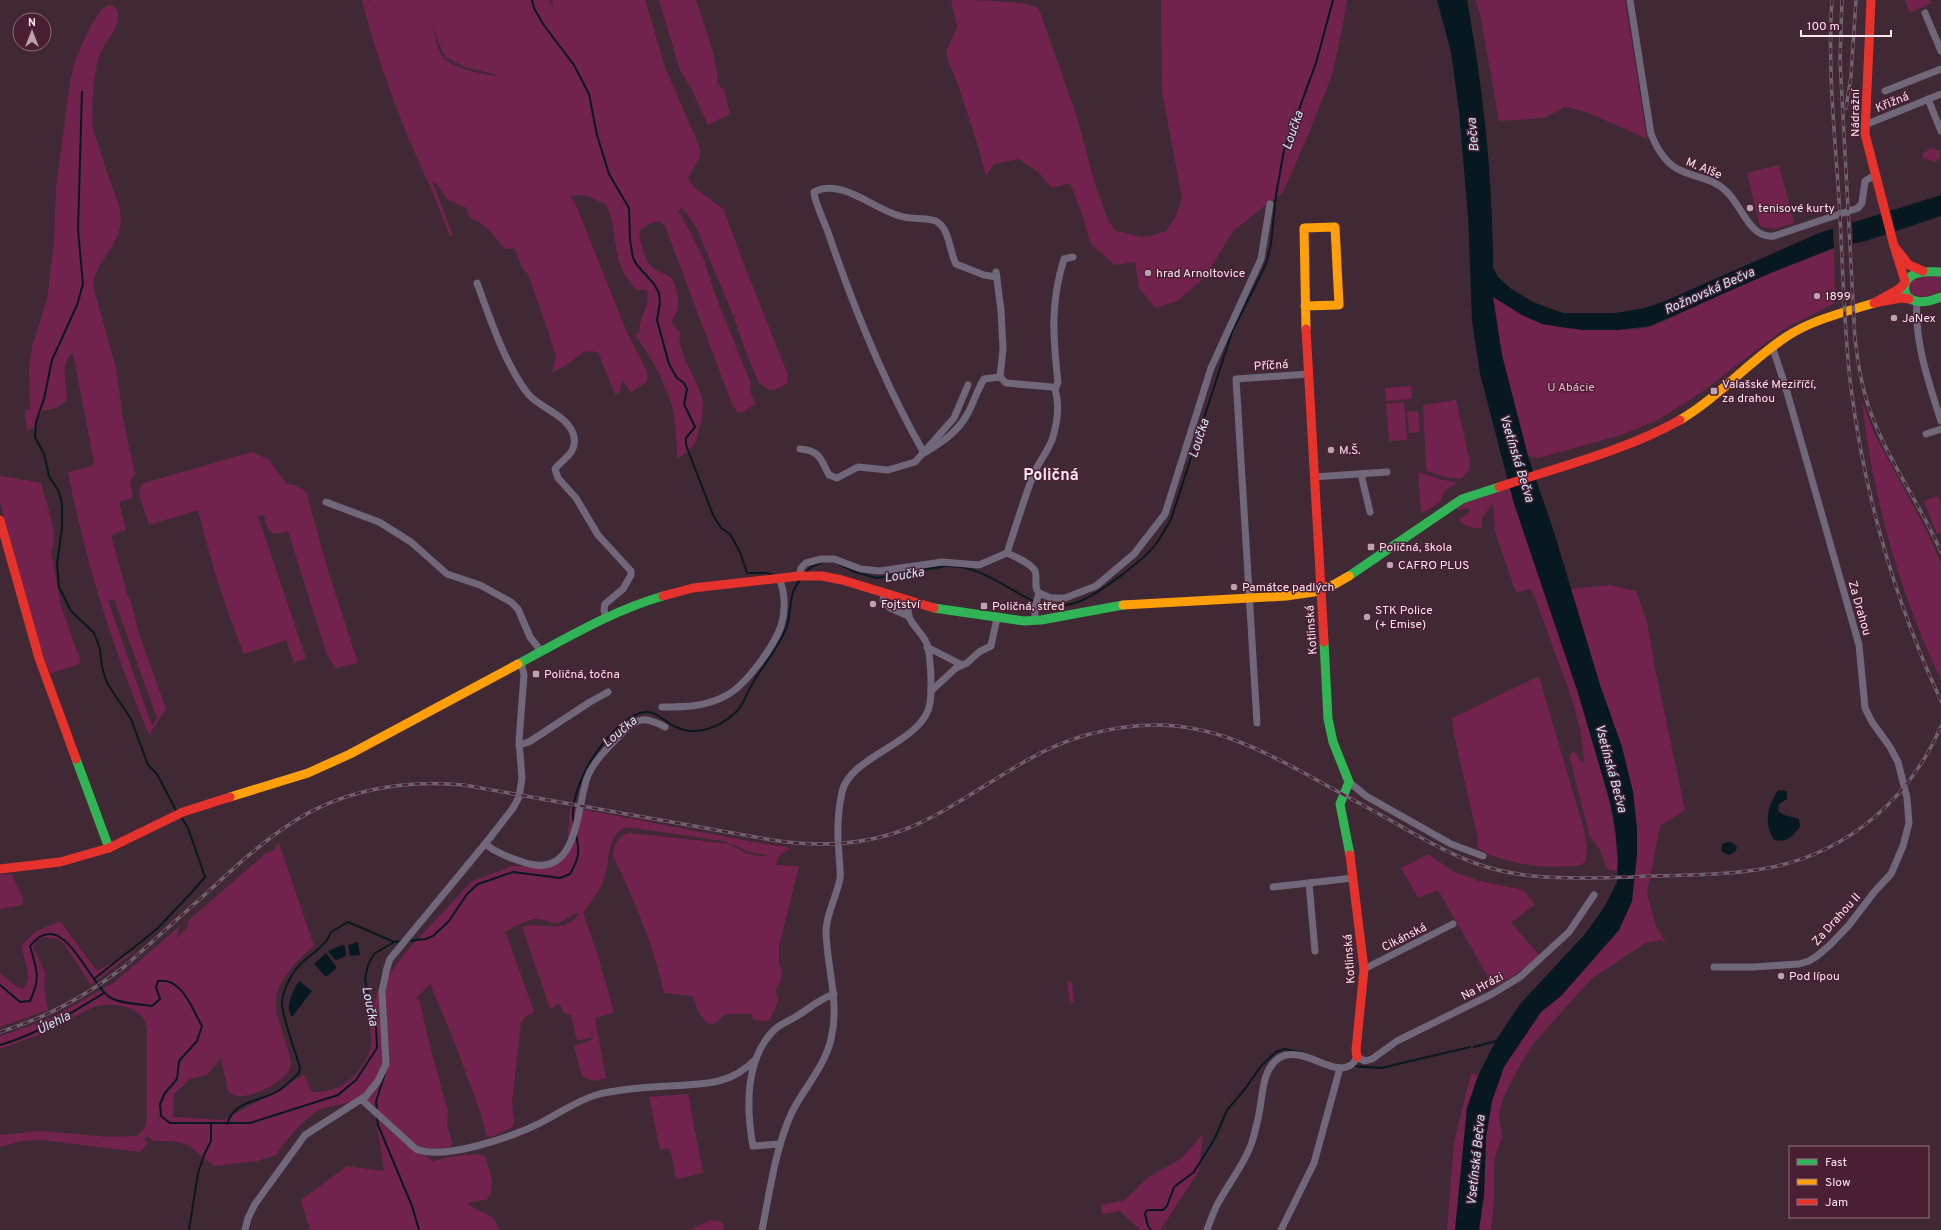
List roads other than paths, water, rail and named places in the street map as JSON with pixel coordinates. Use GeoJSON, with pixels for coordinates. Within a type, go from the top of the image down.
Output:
{"type":"FeatureCollection","features":[{"type":"Feature","properties":{"kind":"main road","name":"Nádražní"},"geometry":{"type":"LineString","coordinates":[[1871,0],[1865,125],[1868,150],[1897,260],[1905,274],[1904,291],[1913,300]]}},
{"type":"Feature","properties":{"kind":"main road","name":"Kotlinská"},"geometry":{"type":"LineString","coordinates":[[1306,306],[1339,305],[1335,227],[1304,228],[1306,306],[1308,374],[1329,726],[1349,782],[1340,804],[1348,840],[1364,969],[1363,991],[1353,1063]]}},
{"type":"Feature","properties":{"kind":"main road","name":"Nádražní"},"geometry":{"type":"LineString","coordinates":[[1893,244],[1909,265],[1925,272]]}},
{"type":"Feature","properties":{"kind":"main road"},"geometry":{"type":"LineString","coordinates":[[1874,303],[1899,289],[1911,276],[1925,272],[1941,272]]}},
{"type":"Feature","properties":{"kind":"main road"},"geometry":{"type":"LineString","coordinates":[[0,870],[60,862],[109,848],[183,812],[293,778],[333,762],[606,617],[640,602],[677,592],[709,586],[799,576],[837,579],[950,612],[997,618],[1035,620],[1112,606],[1296,595],[1321,590],[1363,568],[1455,502],[1495,486],[1629,444],[1674,424],[1714,397],[1772,346],[1796,331],[1828,318],[1874,303],[1901,298],[1930,301],[1941,297]]}},
{"type":"Feature","properties":{"kind":"main road"},"geometry":{"type":"LineString","coordinates":[[0,520],[39,658],[109,848]]}},
{"type":"Feature","properties":{"kind":"street","name":"M. Alše"},"geometry":{"type":"LineString","coordinates":[[1630,0],[1651,134],[1657,148],[1676,168],[1708,179],[1721,186],[1732,198],[1756,231],[1763,235],[1774,236],[1858,208],[1862,203],[1865,181],[1875,175]]}},
{"type":"Feature","properties":{"kind":"street"},"geometry":{"type":"LineString","coordinates":[[1925,13],[1941,51]]}},
{"type":"Feature","properties":{"kind":"street"},"geometry":{"type":"LineString","coordinates":[[1885,91],[1941,69]]}},
{"type":"Feature","properties":{"kind":"street","name":"Křižná"},"geometry":{"type":"LineString","coordinates":[[1865,125],[1941,94]]}},
{"type":"Feature","properties":{"kind":"street","name":"Křižná"},"geometry":{"type":"LineString","coordinates":[[1928,99],[1941,131]]}},
{"type":"Feature","properties":{"kind":"street"},"geometry":{"type":"LineString","coordinates":[[924,453],[902,415],[863,324],[853,306],[814,192],[819,190],[839,190],[862,198],[899,216],[936,220],[941,224],[956,264],[984,275],[997,274],[1002,349],[1000,377],[1006,383],[1047,386],[1055,389]]}},
{"type":"Feature","properties":{"kind":"street"},"geometry":{"type":"LineString","coordinates":[[1038,596],[1065,598],[1096,586],[1134,554],[1164,514],[1211,368],[1261,259],[1270,204]]}},
{"type":"Feature","properties":{"kind":"street"},"geometry":{"type":"LineString","coordinates":[[799,576],[801,568],[806,563],[821,559],[834,559],[861,569],[880,571],[942,562],[979,565],[1007,553],[1037,464],[1052,441],[1058,412],[1058,397],[1055,389],[1058,382],[1053,314],[1059,274],[1064,259],[1073,256]]}},
{"type":"Feature","properties":{"kind":"street"},"geometry":{"type":"LineString","coordinates":[[478,283],[494,329],[518,380],[530,396],[566,423],[572,433],[574,448],[571,454],[555,469],[558,478],[576,498],[598,536],[631,571],[631,575],[623,589],[605,604],[604,610],[606,617]]}},
{"type":"Feature","properties":{"kind":"street"},"geometry":{"type":"LineString","coordinates":[[1913,300],[1916,322],[1931,390],[1941,421]]}},
{"type":"Feature","properties":{"kind":"street","name":"Za Drahou"},"geometry":{"type":"LineString","coordinates":[[1772,346],[1785,385],[1859,645],[1865,708],[1872,722],[1895,756],[1905,788],[1909,823],[1903,846],[1893,871]]}},
{"type":"Feature","properties":{"kind":"street","name":"Příčná"},"geometry":{"type":"LineString","coordinates":[[1249,598],[1236,379],[1308,374]]}},
{"type":"Feature","properties":{"kind":"street"},"geometry":{"type":"LineString","coordinates":[[924,453],[943,441],[956,429],[968,414],[978,387],[984,379],[1000,377]]}},
{"type":"Feature","properties":{"kind":"street"},"geometry":{"type":"LineString","coordinates":[[800,449],[814,451],[819,456],[829,475],[837,478],[858,467],[888,470],[903,467],[915,462],[954,418],[968,385]]}},
{"type":"Feature","properties":{"kind":"street"},"geometry":{"type":"LineString","coordinates":[[1926,434],[1941,429]]}},
{"type":"Feature","properties":{"kind":"street"},"geometry":{"type":"LineString","coordinates":[[1314,477],[1387,472]]}},
{"type":"Feature","properties":{"kind":"street"},"geometry":{"type":"LineString","coordinates":[[1361,474],[1370,512]]}},
{"type":"Feature","properties":{"kind":"street"},"geometry":{"type":"LineString","coordinates":[[326,502],[379,522],[411,542],[448,574],[480,585],[511,602],[518,609],[530,637],[540,651]]}},
{"type":"Feature","properties":{"kind":"street"},"geometry":{"type":"LineString","coordinates":[[1007,553],[1031,566],[1035,571],[1038,596],[1035,606],[1035,620]]}},
{"type":"Feature","properties":{"kind":"street"},"geometry":{"type":"LineString","coordinates":[[662,707],[692,707],[702,705],[727,696],[744,683],[764,654],[781,625],[784,596],[779,578]]}},
{"type":"Feature","properties":{"kind":"street"},"geometry":{"type":"LineString","coordinates":[[762,1230],[780,1144],[792,1112],[824,1058],[831,1039],[834,994],[826,931],[827,921],[840,876],[838,836],[842,790],[846,782],[862,766],[921,723],[930,704],[931,691],[927,647],[908,616],[887,606],[883,600],[884,593]]}},
{"type":"Feature","properties":{"kind":"street"},"geometry":{"type":"LineString","coordinates":[[1249,598],[1256,723]]}},
{"type":"Feature","properties":{"kind":"street"},"geometry":{"type":"LineString","coordinates":[[908,616],[909,601]]}},
{"type":"Feature","properties":{"kind":"street"},"geometry":{"type":"LineString","coordinates":[[931,691],[949,674],[967,663],[979,652],[991,646],[997,618]]}},
{"type":"Feature","properties":{"kind":"street"},"geometry":{"type":"LineString","coordinates":[[927,647],[962,665]]}},
{"type":"Feature","properties":{"kind":"street"},"geometry":{"type":"LineString","coordinates":[[245,1230],[248,1218],[255,1204],[305,1135],[362,1100],[374,1088],[386,1064],[382,991],[387,968],[395,952],[485,844],[513,808],[519,797],[522,778],[519,745],[524,675],[521,662]]}},
{"type":"Feature","properties":{"kind":"street"},"geometry":{"type":"LineString","coordinates":[[519,745],[530,742],[590,702],[608,692]]}},
{"type":"Feature","properties":{"kind":"street"},"geometry":{"type":"LineString","coordinates":[[485,844],[505,856],[535,866],[547,866],[555,863],[562,856],[572,839],[587,778],[597,761],[627,728],[637,721],[649,720],[665,727]]}},
{"type":"Feature","properties":{"kind":"street"},"geometry":{"type":"LineString","coordinates":[[1349,782],[1366,796],[1451,844],[1483,856]]}},
{"type":"Feature","properties":{"kind":"street","name":"Za Drahou II"},"geometry":{"type":"LineString","coordinates":[[1714,967],[1753,967],[1799,964],[1809,961],[1830,945],[1893,871]]}},
{"type":"Feature","properties":{"kind":"street"},"geometry":{"type":"LineString","coordinates":[[1273,887],[1353,878]]}},
{"type":"Feature","properties":{"kind":"street"},"geometry":{"type":"LineString","coordinates":[[1309,883],[1315,951]]}},
{"type":"Feature","properties":{"kind":"street","name":"Na Hrázi"},"geometry":{"type":"LineString","coordinates":[[1353,1063],[1365,1062],[1372,1059],[1397,1041],[1492,994],[1514,981],[1569,932],[1594,896]]}},
{"type":"Feature","properties":{"kind":"street","name":"Cikánská"},"geometry":{"type":"LineString","coordinates":[[1364,969],[1453,924]]}},
{"type":"Feature","properties":{"kind":"street"},"geometry":{"type":"LineString","coordinates":[[780,1144],[753,1146],[749,1114],[749,1100],[756,1059],[765,1041],[776,1028],[823,998],[834,994]]}},
{"type":"Feature","properties":{"kind":"street"},"geometry":{"type":"LineString","coordinates":[[1206,1230],[1216,1206],[1254,1137],[1260,1108],[1261,1092],[1269,1069],[1277,1059],[1286,1054],[1296,1054],[1340,1068],[1353,1063]]}},
{"type":"Feature","properties":{"kind":"street"},"geometry":{"type":"LineString","coordinates":[[362,1100],[412,1146],[424,1153],[436,1153],[503,1139],[541,1123],[583,1100],[597,1095],[658,1087],[697,1086],[718,1082],[740,1072],[756,1059]]}},
{"type":"Feature","properties":{"kind":"street"},"geometry":{"type":"LineString","coordinates":[[1281,1230],[1314,1163],[1340,1068]]}},
{"type":"Feature","properties":{"kind":"water"},"geometry":{"type":"Polygon","coordinates":[[[1437,0],[1467,0],[1478,66],[1486,133],[1493,233],[1493,267],[1498,277],[1510,288],[1533,302],[1563,313],[1615,313],[1645,308],[1665,301],[1819,233],[1941,195],[1941,216],[1866,241],[1834,248],[1768,274],[1650,326],[1617,330],[1583,330],[1542,324],[1522,315],[1493,297],[1502,355],[1528,456],[1554,532],[1600,685],[1622,747],[1633,792],[1637,829],[1637,855],[1632,901],[1619,930],[1561,996],[1541,1012],[1504,1067],[1492,1101],[1486,1137],[1484,1195],[1479,1230],[1455,1230],[1467,1108],[1478,1076],[1496,1040],[1520,1004],[1585,934],[1605,906],[1617,882],[1618,858],[1611,805],[1578,693],[1514,504],[1480,374],[1472,321],[1468,216],[1459,111],[1451,52],[1437,0]]]}},
{"type":"Feature","properties":{"kind":"water"},"geometry":{"type":"Polygon","coordinates":[[[1778,790],[1787,791],[1787,799],[1779,804],[1778,811],[1784,815],[1799,819],[1800,827],[1786,840],[1782,841],[1774,840],[1768,821],[1769,808],[1778,790]]]}},
{"type":"Feature","properties":{"kind":"water"},"geometry":{"type":"Polygon","coordinates":[[[1728,842],[1733,843],[1737,847],[1735,852],[1729,855],[1721,851],[1722,844],[1728,842]]]}},
{"type":"Feature","properties":{"kind":"water"},"geometry":{"type":"Polygon","coordinates":[[[358,942],[360,955],[350,956],[348,945],[358,942]]]}},
{"type":"Feature","properties":{"kind":"water"},"geometry":{"type":"Polygon","coordinates":[[[342,945],[345,946],[346,956],[337,960],[334,959],[328,951],[342,945]]]}},
{"type":"Feature","properties":{"kind":"water"},"geometry":{"type":"Polygon","coordinates":[[[326,953],[337,968],[326,977],[314,964],[326,953]]]}},
{"type":"Feature","properties":{"kind":"water"},"geometry":{"type":"Polygon","coordinates":[[[299,981],[312,991],[292,1017],[289,1003],[299,981]]]}},
{"type":"Feature","properties":{"kind":"waterway"},"geometry":{"type":"LineString","coordinates":[[532,0],[534,8],[543,24],[574,65],[589,94],[597,135],[609,174],[629,208],[630,240],[633,258],[637,265],[654,284],[659,293],[660,303],[657,320],[669,364],[677,378],[684,383],[687,389],[684,404],[695,427],[686,438],[686,445],[713,515],[721,528],[730,534],[740,552],[747,573],[767,573],[774,575]]}},
{"type":"Feature","properties":{"kind":"waterway","name":"Loučka"},"geometry":{"type":"LineString","coordinates":[[1039,604],[1059,606],[1078,602],[1108,585],[1141,560],[1149,552],[1171,519],[1232,332],[1266,264],[1271,244],[1276,195],[1284,150],[1316,63],[1333,0]]}},
{"type":"Feature","properties":{"kind":"waterway"},"geometry":{"type":"LineString","coordinates":[[82,92],[78,230],[83,284],[77,305],[52,360],[44,399],[36,422],[35,437],[44,454],[49,476],[59,492],[62,504],[62,528],[57,564],[59,587],[71,611],[94,633],[100,649],[102,667],[107,683],[131,719],[148,765],[157,774],[177,812]]}},
{"type":"Feature","properties":{"kind":"waterway","name":"Loučka"},"geometry":{"type":"LineString","coordinates":[[805,573],[811,567],[821,563]]}},
{"type":"Feature","properties":{"kind":"waterway","name":"Loučka"},"geometry":{"type":"LineString","coordinates":[[839,564],[855,572],[877,578],[946,566],[958,566],[992,578],[1035,602]]}},
{"type":"Feature","properties":{"kind":"waterway","name":"Loučka"},"geometry":{"type":"LineString","coordinates":[[574,824],[573,810],[576,794],[583,777],[603,744],[615,730],[627,720],[640,713],[650,712],[676,727],[684,730],[700,731],[716,726],[739,709],[749,689],[784,634],[789,620],[792,596],[796,585],[800,580]]}},
{"type":"Feature","properties":{"kind":"waterway"},"geometry":{"type":"LineString","coordinates":[[94,979],[157,929],[205,877],[188,828],[180,815]]}},
{"type":"Feature","properties":{"kind":"waterway","name":"Loučka"},"geometry":{"type":"LineString","coordinates":[[407,941],[426,939],[433,936],[449,921],[467,894],[478,884],[513,872],[560,878],[570,874],[578,855],[576,834]]}},
{"type":"Feature","properties":{"kind":"waterway"},"geometry":{"type":"LineString","coordinates":[[227,1124],[230,1116],[235,1110],[241,1106],[278,1091],[299,1073],[300,1068],[286,1025],[282,1003],[286,985],[292,974],[300,965],[323,944],[331,932],[348,922],[394,942]]}},
{"type":"Feature","properties":{"kind":"waterway","name":"Loučka"},"geometry":{"type":"LineString","coordinates":[[0,985],[20,1002],[30,1001],[37,980],[36,968],[30,946],[42,935],[54,935],[65,941],[75,952],[104,992],[117,1001],[152,1006],[160,999],[156,987],[158,981],[166,981],[174,984],[180,989],[190,1003],[202,1026],[197,1041],[179,1061],[177,1079],[165,1093],[160,1104],[161,1116],[170,1123],[250,1123],[338,1095],[356,1080],[377,1048],[376,1028],[365,979],[368,965],[374,954],[394,942],[403,941]]}},
{"type":"Feature","properties":{"kind":"waterway","name":"Úlehla"},"geometry":{"type":"LineString","coordinates":[[0,1045],[41,1029],[104,993]]}},
{"type":"Feature","properties":{"kind":"waterway"},"geometry":{"type":"LineString","coordinates":[[1474,1047],[1496,1041]]}},
{"type":"Feature","properties":{"kind":"waterway"},"geometry":{"type":"LineString","coordinates":[[1354,1066],[1381,1068],[1470,1047]]}},
{"type":"Feature","properties":{"kind":"waterway"},"geometry":{"type":"LineString","coordinates":[[1151,1230],[1148,1226],[1145,1214],[1147,1210],[1163,1210],[1167,1206],[1174,1187],[1194,1172],[1215,1138],[1227,1110],[1245,1089],[1261,1066],[1276,1052],[1284,1049],[1300,1052]]}},
{"type":"Feature","properties":{"kind":"waterway"},"geometry":{"type":"LineString","coordinates":[[377,1111],[376,1102],[385,1073]]}},
{"type":"Feature","properties":{"kind":"waterway"},"geometry":{"type":"LineString","coordinates":[[377,1117],[378,1125],[412,1206],[419,1230]]}},
{"type":"Feature","properties":{"kind":"waterway"},"geometry":{"type":"LineString","coordinates":[[189,1230],[198,1173],[204,1155],[211,1141],[211,1123]]}},
{"type":"Feature","properties":{"kind":"railway"},"geometry":{"type":"LineString","coordinates":[[1832,0],[1831,81],[1847,345],[1857,429],[1864,469],[1884,548],[1896,587],[1924,663],[1941,701]]}},
{"type":"Feature","properties":{"kind":"railway"},"geometry":{"type":"LineString","coordinates":[[1842,0],[1840,60],[1855,339],[1859,368],[1863,388],[1879,434],[1941,552]]}},
{"type":"Feature","properties":{"kind":"railway"},"geometry":{"type":"LineString","coordinates":[[1846,108],[1851,76],[1856,0]]}},
{"type":"Feature","properties":{"kind":"railway"},"geometry":{"type":"LineString","coordinates":[[0,1032],[50,1013],[80,997],[109,978],[124,967],[248,856],[290,824],[310,812],[352,795],[396,786],[419,784],[464,785],[772,840],[806,844],[839,844],[889,835],[922,822],[952,806],[1009,770],[1040,753],[1073,739],[1124,727],[1160,725],[1180,726],[1217,734],[1254,748],[1306,774],[1434,844],[1462,858],[1492,868],[1531,876],[1571,878],[1700,875],[1751,871],[1797,861],[1824,850],[1849,836],[1872,819],[1893,799],[1912,777],[1928,752],[1941,726]]}},
{"type":"Feature","properties":{"kind":"place","name":"tenisové kurty"},"geometry":{"type":"Point","coordinates":[1750,208]}},
{"type":"Feature","properties":{"kind":"place","name":"hrad Arnoltovice"},"geometry":{"type":"Point","coordinates":[1148,273]}},
{"type":"Feature","properties":{"kind":"place","name":"1899"},"geometry":{"type":"Point","coordinates":[1817,296]}},
{"type":"Feature","properties":{"kind":"place","name":"JaNex"},"geometry":{"type":"Point","coordinates":[1894,318]}},
{"type":"Feature","properties":{"kind":"place","name":"Valašské Meziříčí, za drahou"},"geometry":{"type":"Point","coordinates":[1714,391]}},
{"type":"Feature","properties":{"kind":"place","name":"M.Š."},"geometry":{"type":"Point","coordinates":[1331,450]}},
{"type":"Feature","properties":{"kind":"place","name":"Poličná, škola"},"geometry":{"type":"Point","coordinates":[1371,547]}},
{"type":"Feature","properties":{"kind":"place","name":"CAFRO PLUS"},"geometry":{"type":"Point","coordinates":[1390,565]}},
{"type":"Feature","properties":{"kind":"place","name":"Památce padlých"},"geometry":{"type":"Point","coordinates":[1234,587]}},
{"type":"Feature","properties":{"kind":"place","name":"Fojtství"},"geometry":{"type":"Point","coordinates":[873,604]}},
{"type":"Feature","properties":{"kind":"place","name":"Poličná, střed"},"geometry":{"type":"Point","coordinates":[984,606]}},
{"type":"Feature","properties":{"kind":"place","name":"STK Police (+ Emise)"},"geometry":{"type":"Point","coordinates":[1367,617]}},
{"type":"Feature","properties":{"kind":"place","name":"Poličná, točna"},"geometry":{"type":"Point","coordinates":[536,674]}},
{"type":"Feature","properties":{"kind":"place","name":"Pod lípou"},"geometry":{"type":"Point","coordinates":[1781,976]}},
{"type":"Feature","properties":{"kind":"district","name":"Poličná"},"geometry":{"type":"Point","coordinates":[1051,474]}},
{"type":"Feature","properties":{"kind":"water label","name":"Bečva"},"geometry":{"type":"Point","coordinates":[1472,135]}},
{"type":"Feature","properties":{"kind":"water label","name":"Rožnovská Bečva"},"geometry":{"type":"Point","coordinates":[1709,290]}},
{"type":"Feature","properties":{"kind":"water label","name":"Vsetínská Bečva"},"geometry":{"type":"Point","coordinates":[1518,458]}},
{"type":"Feature","properties":{"kind":"water label","name":"Vsetínská Bečva"},"geometry":{"type":"Point","coordinates":[1612,768]}},
{"type":"Feature","properties":{"kind":"water label","name":"Vsetínská Bečva"},"geometry":{"type":"Point","coordinates":[1475,1160]}},
{"type":"Feature","properties":{"kind":"park label","name":"U Abácie"},"geometry":{"type":"Point","coordinates":[1571,387]}}]}
